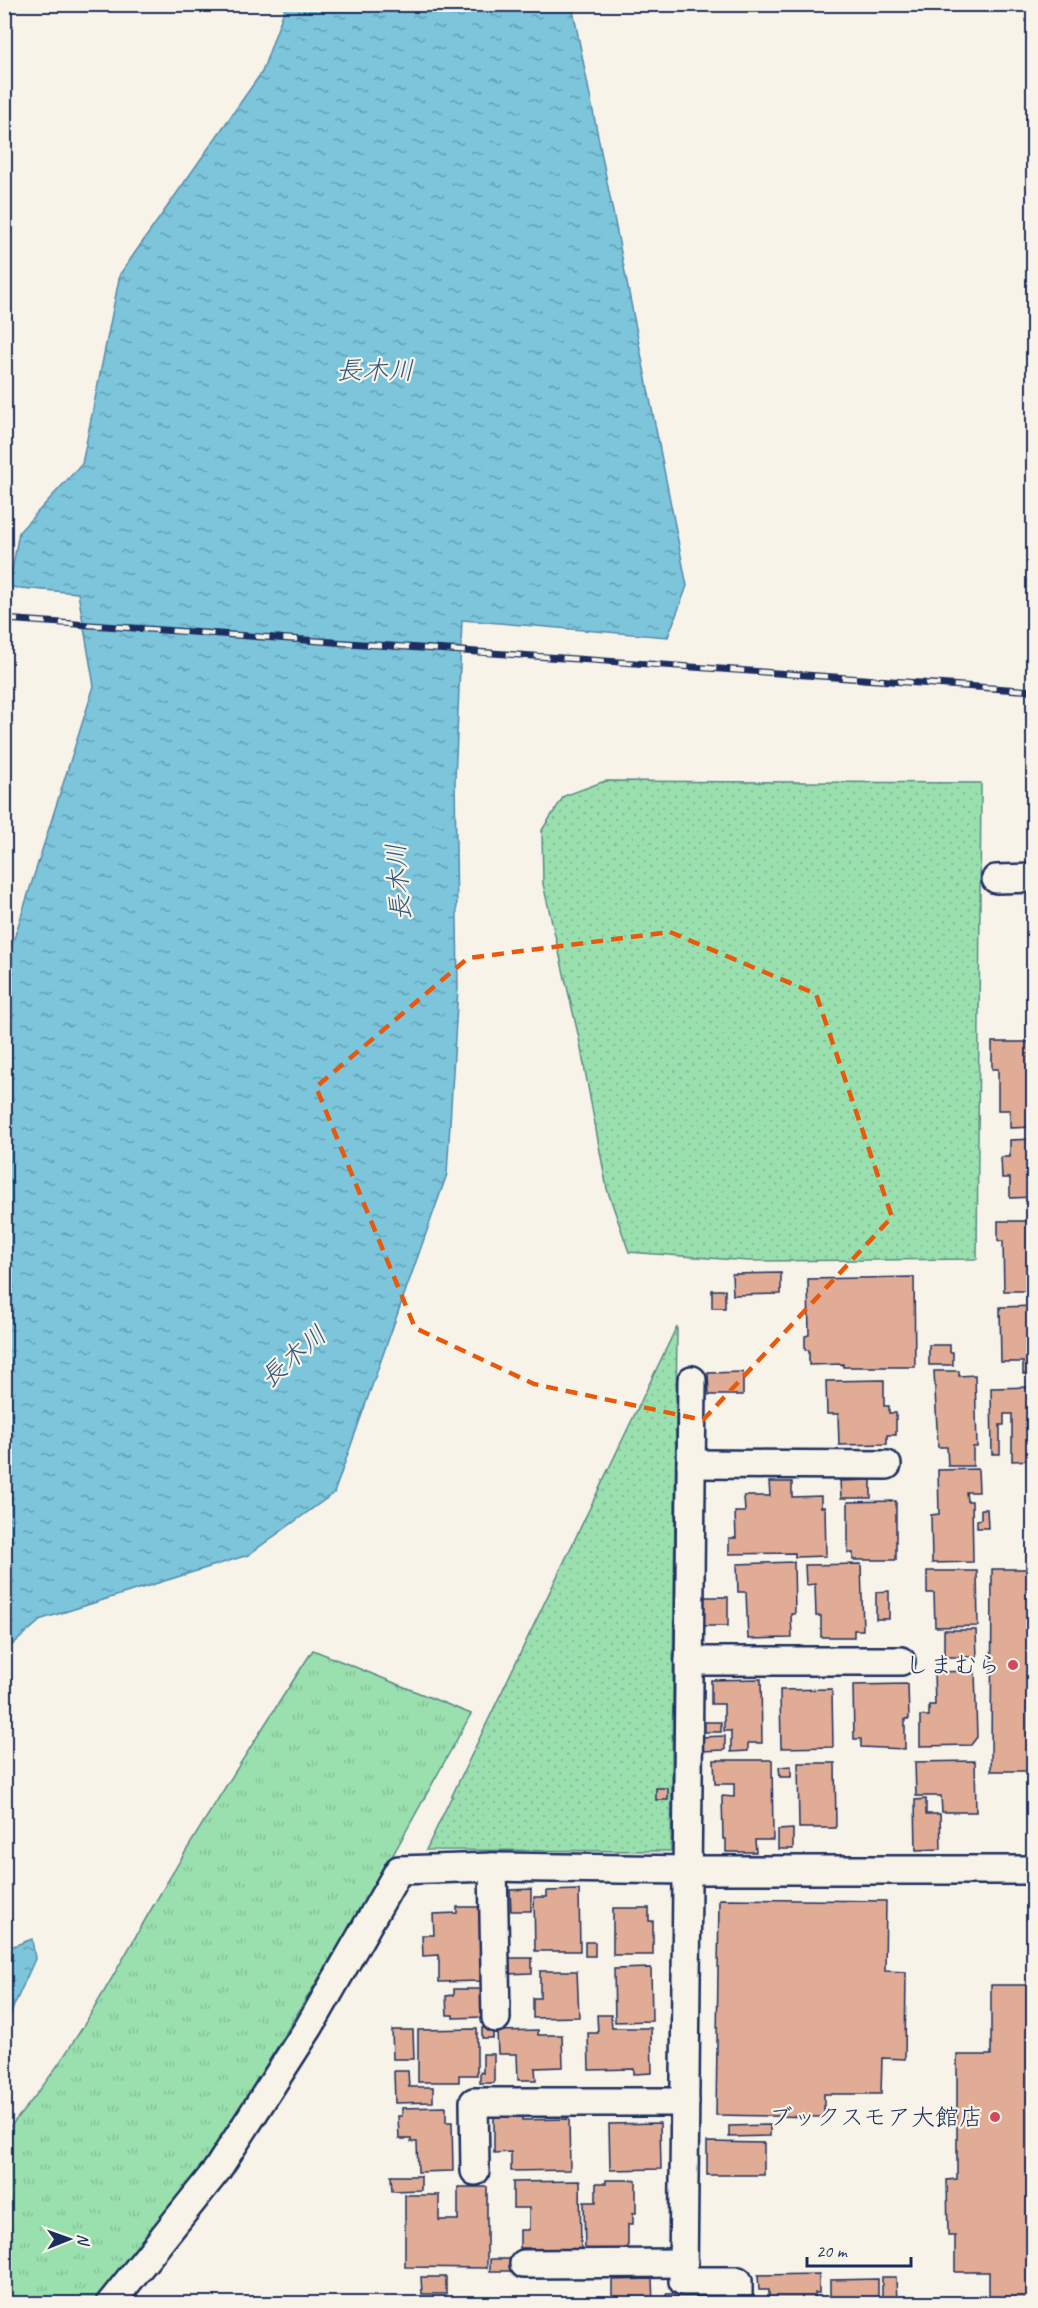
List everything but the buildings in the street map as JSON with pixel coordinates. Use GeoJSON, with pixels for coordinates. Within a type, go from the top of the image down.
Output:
{"type":"FeatureCollection","features":[{"type":"Feature","properties":{"kind":"street"},"geometry":{"type":"LineString","coordinates":[[996,879],[1034,878]]}},
{"type":"Feature","properties":{"kind":"street"},"geometry":{"type":"LineString","coordinates":[[692,1380],[683,2281],[738,2281],[738,2304]]}},
{"type":"Feature","properties":{"kind":"street"},"geometry":{"type":"LineString","coordinates":[[691,1464],[887,1465]]}},
{"type":"Feature","properties":{"kind":"street"},"geometry":{"type":"LineString","coordinates":[[688,1661],[901,1661]]}},
{"type":"Feature","properties":{"kind":"street"},"geometry":{"type":"LineString","coordinates":[[493,1867],[496,2018]]}},
{"type":"Feature","properties":{"kind":"street"},"geometry":{"type":"LineString","coordinates":[[111,2304],[217,2170],[309,2026],[399,1870],[493,1867],[686,1870],[1034,1870]]}},
{"type":"Feature","properties":{"kind":"street"},"geometry":{"type":"LineString","coordinates":[[475,2172],[474,2102],[685,2102]]}},
{"type":"Feature","properties":{"kind":"street"},"geometry":{"type":"LineString","coordinates":[[524,2264],[684,2263]]}},
{"type":"Feature","properties":{"kind":"highlighted area"},"geometry":{"type":"Polygon","coordinates":[[[670,932],[816,994],[892,1217],[703,1420],[534,1384],[415,1328],[316,1087],[468,958],[670,932]]]}},
{"type":"Feature","properties":{"kind":"green space"},"geometry":{"type":"Polygon","coordinates":[[[605,781],[981,783],[977,1259],[749,1261],[629,1252],[607,1189],[579,1038],[543,884],[542,830],[564,796],[605,781]]]}},
{"type":"Feature","properties":{"kind":"green space"},"geometry":{"type":"Polygon","coordinates":[[[677,1326],[671,1851],[426,1850],[677,1326]]]}},
{"type":"Feature","properties":{"kind":"green space"},"geometry":{"type":"Polygon","coordinates":[[[313,1650],[471,1714],[390,1860],[215,2150],[93,2303],[5,2303],[4,2133],[27,2107],[68,2051],[194,1838],[313,1650]]]}},
{"type":"Feature","properties":{"kind":"water","name":"長木川"},"geometry":{"type":"Polygon","coordinates":[[[286,5],[572,5],[687,586],[668,637],[462,620],[455,780],[458,987],[447,1174],[334,1493],[248,1555],[42,1619],[5,1651],[5,967],[94,686],[78,593],[9,587],[19,532],[82,464],[120,274],[262,72],[286,5]]]}},
{"type":"Feature","properties":{"kind":"water"},"geometry":{"type":"Polygon","coordinates":[[[32,1939],[35,1959],[5,2026],[5,1949],[32,1939]]]}},
{"type":"Feature","properties":{"kind":"railway"},"geometry":{"type":"LineString","coordinates":[[4,619],[1034,691]]}},
{"type":"Feature","properties":{"kind":"place","name":"しまむら"},"geometry":{"type":"Point","coordinates":[1013,1665]}},
{"type":"Feature","properties":{"kind":"place","name":"ブックスモア大館店"},"geometry":{"type":"Point","coordinates":[995,2117]}}]}
